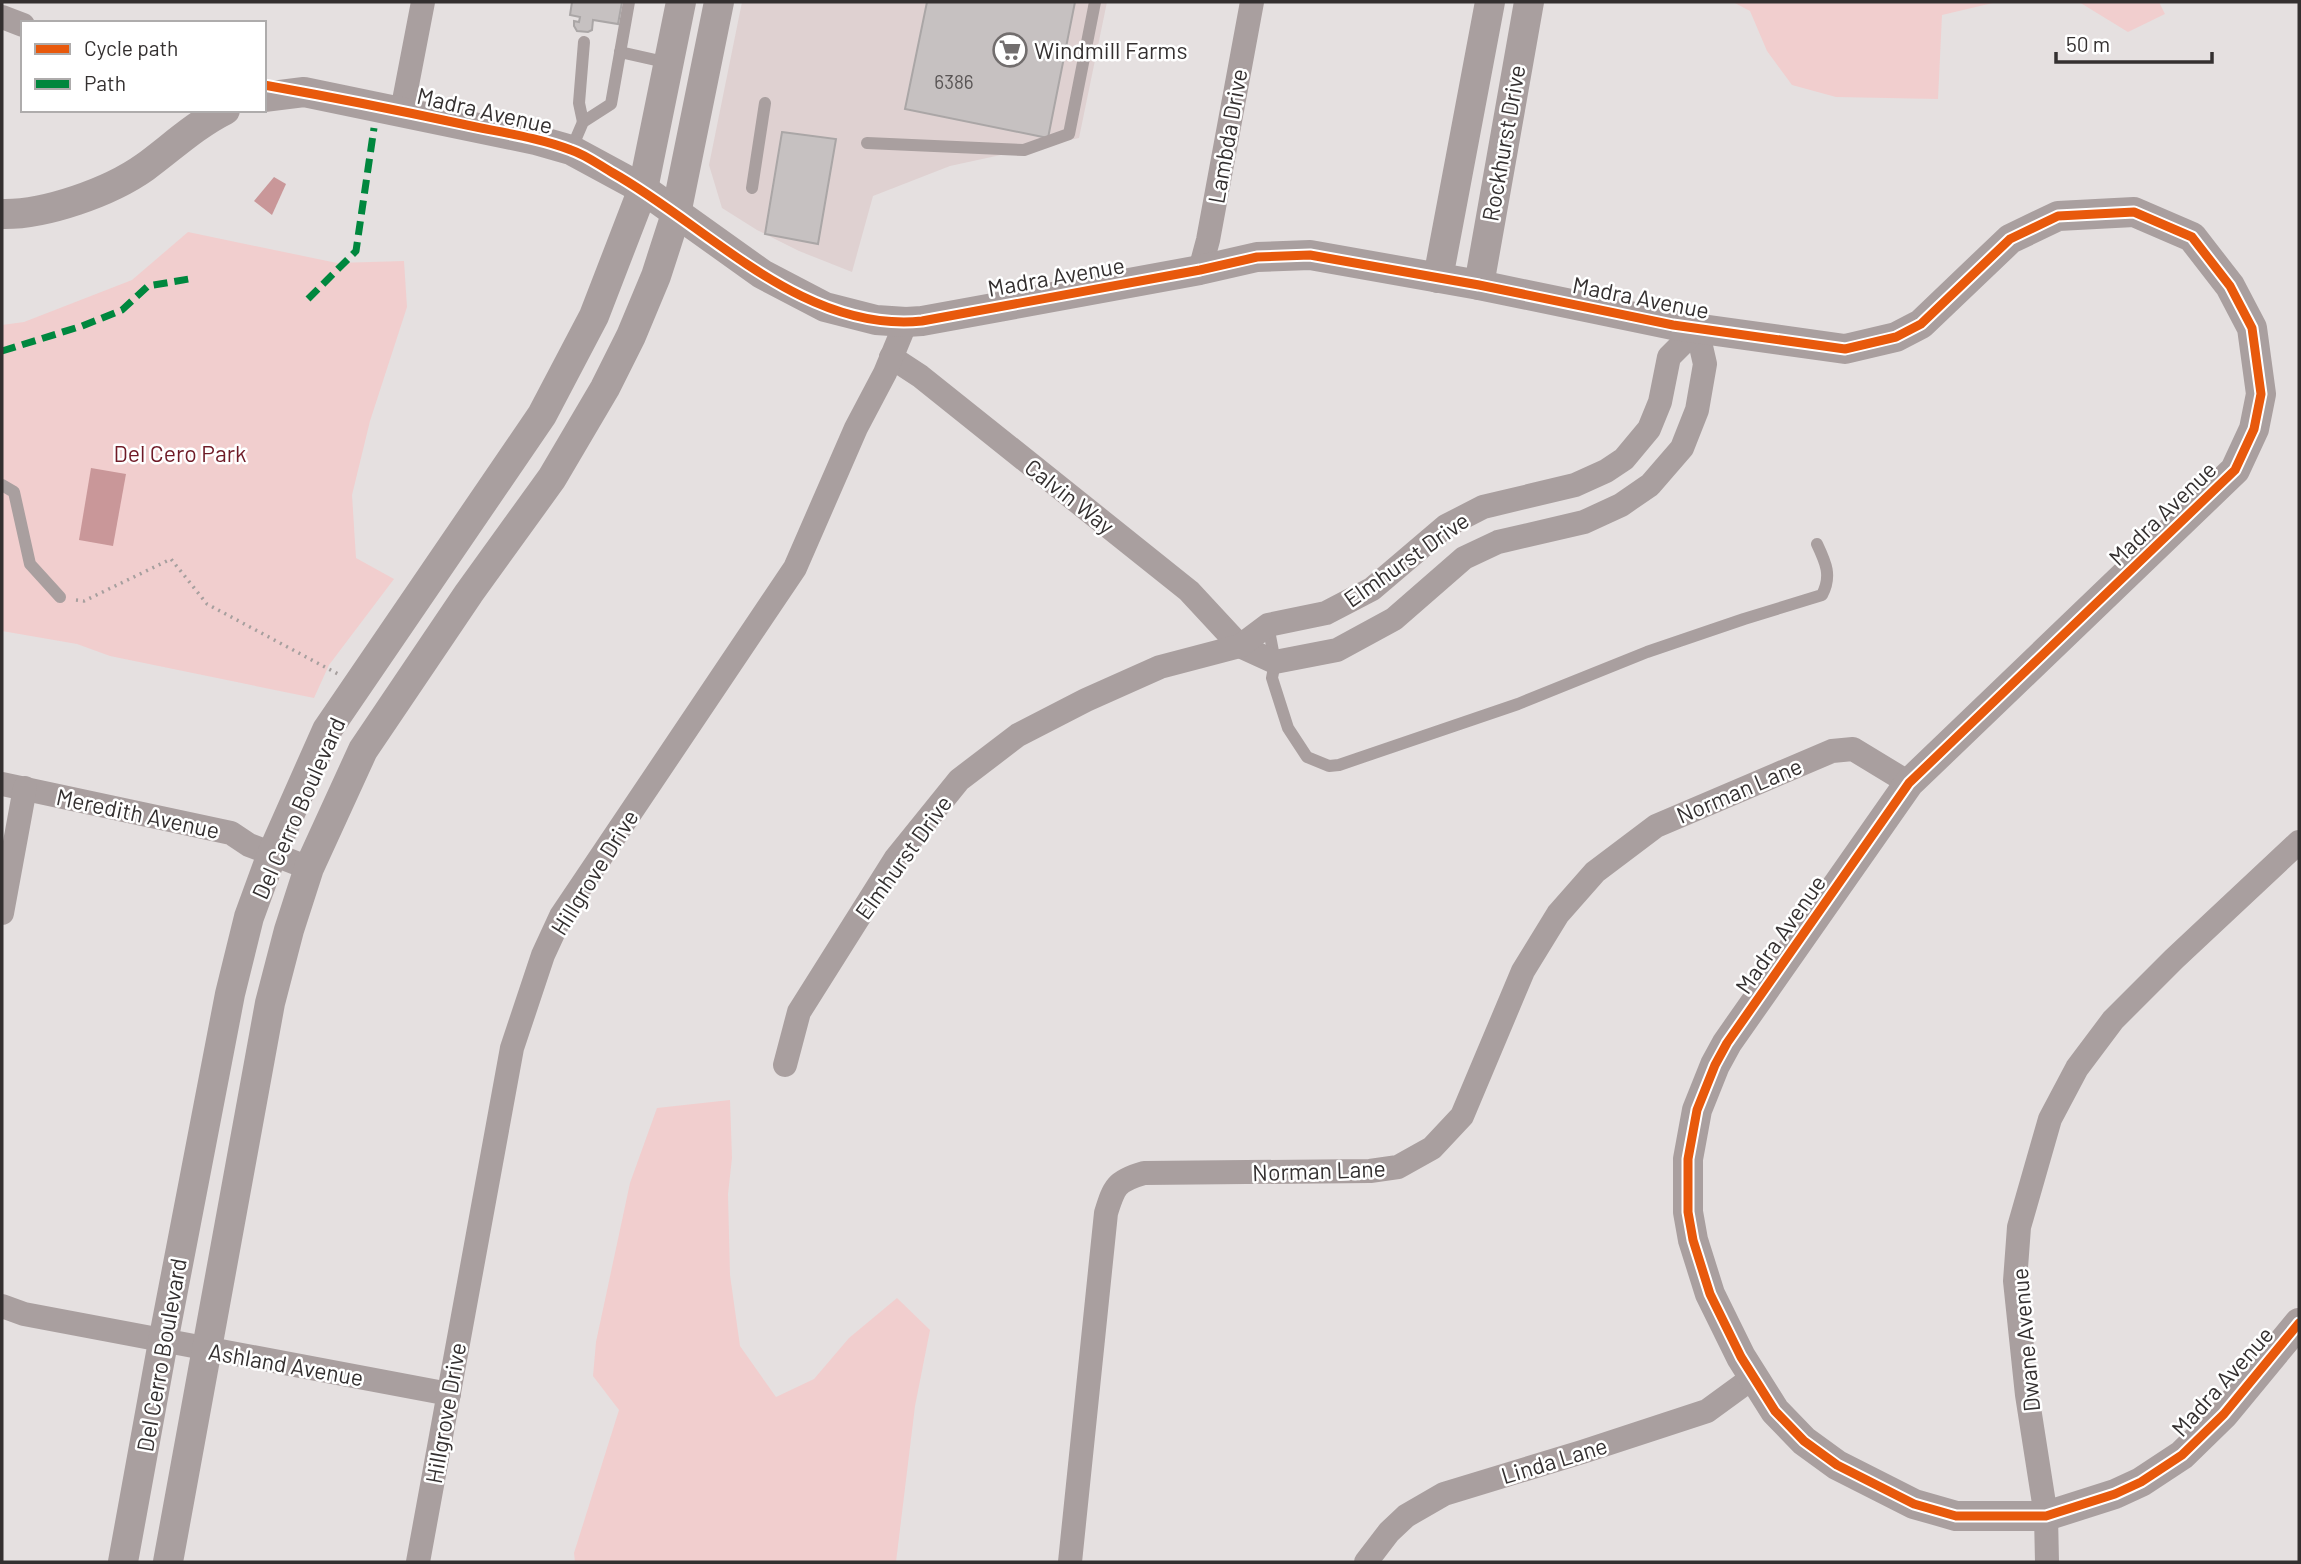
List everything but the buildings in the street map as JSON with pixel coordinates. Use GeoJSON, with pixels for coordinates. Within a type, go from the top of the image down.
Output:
{"type":"FeatureCollection","features":[{"type":"Feature","properties":{"kind":"street"},"geometry":{"type":"LineString","coordinates":[[402,111],[423,2]]}},
{"type":"Feature","properties":{"kind":"street","name":"Del Cerro Boulevard"},"geometry":{"type":"LineString","coordinates":[[123,1562],[230,994],[249,918],[272,853],[327,730],[542,415],[594,316],[643,190],[681,2]]}},
{"type":"Feature","properties":{"kind":"street","name":"Del Cerro Boulevard"},"geometry":{"type":"LineString","coordinates":[[168,1562],[270,1003],[309,868],[363,750],[469,593],[552,478],[605,388],[631,336],[656,276],[676,214],[719,2]]}},
{"type":"Feature","properties":{"kind":"street","name":"Lambda Drive"},"geometry":{"type":"LineString","coordinates":[[1200,270],[1208,240],[1252,2]]}},
{"type":"Feature","properties":{"kind":"street","name":"Rockhurst Drive"},"geometry":{"type":"LineString","coordinates":[[1438,278],[1490,2]]}},
{"type":"Feature","properties":{"kind":"street","name":"Rockhurst Drive"},"geometry":{"type":"LineString","coordinates":[[1479,285],[1528,2]]}},
{"type":"Feature","properties":{"kind":"street"},"geometry":{"type":"LineString","coordinates":[[2,17],[21,24]]}},
{"type":"Feature","properties":{"kind":"street","name":"Madra Avenue"},"geometry":{"type":"LineString","coordinates":[[266,85],[402,111],[571,150],[643,190],[762,275],[825,307],[876,320],[906,322],[1200,270],[1257,257],[1310,255],[1697,328],[1845,349],[1896,337],[1921,324],[2010,239],[2058,216],[2134,212],[2192,237],[2230,286],[2252,328],[2262,394],[2254,429],[2235,470],[1909,783],[1727,1042],[1697,1111],[1687,1184],[1693,1240],[1710,1294],[1741,1357],[1775,1411],[1804,1441],[1837,1465],[1914,1504],[1956,1516],[2046,1516],[2123,1490],[2152,1476],[2182,1455],[2224,1414],[2299,1323]]}},
{"type":"Feature","properties":{"kind":"street"},"geometry":{"type":"LineString","coordinates":[[266,97],[304,92]]}},
{"type":"Feature","properties":{"kind":"street"},"geometry":{"type":"LineString","coordinates":[[2,214],[64,203],[119,183],[200,124],[221,112]]}},
{"type":"Feature","properties":{"kind":"street","name":"Hillgrove Drive"},"geometry":{"type":"LineString","coordinates":[[418,1562],[512,1048],[543,955],[561,916],[795,568],[906,322]]}},
{"type":"Feature","properties":{"kind":"street","name":"Elmhurst Drive"},"geometry":{"type":"LineString","coordinates":[[785,1065],[799,1012],[896,858],[959,780],[1018,735],[1086,699],[1160,667],[1240,646],[1268,625],[1326,613],[1372,589],[1446,526],[1483,507],[1575,485],[1606,471],[1624,459],[1649,429],[1660,402],[1669,357],[1697,328]]}},
{"type":"Feature","properties":{"kind":"street","name":"Elmhurst Drive"},"geometry":{"type":"LineString","coordinates":[[1275,662],[1337,650],[1394,619],[1464,558],[1498,541],[1584,522],[1621,505],[1650,485],[1682,448],[1697,410],[1705,364],[1697,328]]}},
{"type":"Feature","properties":{"kind":"street","name":"Calvin Way"},"geometry":{"type":"LineString","coordinates":[[891,356],[920,376],[1189,591],[1240,646]]}},
{"type":"Feature","properties":{"kind":"street"},"geometry":{"type":"LineString","coordinates":[[1240,646],[1275,662]]}},
{"type":"Feature","properties":{"kind":"street","name":"Norman Lane"},"geometry":{"type":"LineString","coordinates":[[1070,1562],[1106,1213],[1113,1189],[1126,1178],[1143,1173],[1370,1171],[1398,1167],[1432,1148],[1462,1116],[1522,971],[1558,914],[1595,872],[1656,826],[1832,751],[1853,750],[1909,783]]}},
{"type":"Feature","properties":{"kind":"street"},"geometry":{"type":"LineString","coordinates":[[2,913],[13,786]]}},
{"type":"Feature","properties":{"kind":"street","name":"Meredith Avenue"},"geometry":{"type":"LineString","coordinates":[[13,786],[231,833],[249,845],[309,868]]}},
{"type":"Feature","properties":{"kind":"street","name":"Dwane Avenue"},"geometry":{"type":"LineString","coordinates":[[2047,1562],[2046,1516],[2027,1395],[2015,1281],[2019,1227],[2050,1119],[2077,1068],[2113,1020],[2299,842]]}},
{"type":"Feature","properties":{"kind":"street","name":"Ashland Avenue"},"geometry":{"type":"LineString","coordinates":[[2,1306],[24,1314],[163,1342],[449,1394]]}},
{"type":"Feature","properties":{"kind":"street","name":"Linda Lane"},"geometry":{"type":"LineString","coordinates":[[1366,1562],[1389,1532],[1406,1517],[1444,1494],[1707,1411],[1755,1376]]}},
{"type":"Feature","properties":{"kind":"lane"},"geometry":{"type":"LineString","coordinates":[[571,150],[583,122],[611,104],[629,2]]}},
{"type":"Feature","properties":{"kind":"lane"},"geometry":{"type":"LineString","coordinates":[[867,143],[1024,150],[1069,134],[1095,2]]}},
{"type":"Feature","properties":{"kind":"lane"},"geometry":{"type":"LineString","coordinates":[[583,122],[579,103],[584,43]]}},
{"type":"Feature","properties":{"kind":"lane"},"geometry":{"type":"LineString","coordinates":[[620,52],[669,63]]}},
{"type":"Feature","properties":{"kind":"lane"},"geometry":{"type":"LineString","coordinates":[[752,188],[765,103]]}},
{"type":"Feature","properties":{"kind":"lane"},"geometry":{"type":"LineString","coordinates":[[2,485],[14,492],[30,564],[60,597]]}},
{"type":"Feature","properties":{"kind":"lane"},"geometry":{"type":"LineString","coordinates":[[1268,625],[1275,662],[1272,678],[1288,728],[1307,757],[1329,766],[1339,765],[1518,704],[1647,652],[1822,595],[1829,582],[1826,564],[1817,544]]}},
{"type":"Feature","properties":{"kind":"path"},"geometry":{"type":"LineString","coordinates":[[60,597],[85,601],[171,559],[207,604],[358,685]]}},
{"type":"Feature","properties":{"kind":"shaded area"},"geometry":{"type":"Polygon","coordinates":[[[742,2],[1107,2],[1079,138],[950,166],[873,196],[852,272],[799,251],[757,230],[722,208],[709,165],[742,2]]]}},
{"type":"Feature","properties":{"kind":"shaded area"},"geometry":{"type":"Polygon","coordinates":[[[274,177],[286,184],[272,215],[254,201],[274,177]]]}},
{"type":"Feature","properties":{"kind":"shaded area"},"geometry":{"type":"Polygon","coordinates":[[[91,468],[126,474],[113,546],[79,540],[91,468]]]}},
{"type":"Feature","properties":{"kind":"green space"},"geometry":{"type":"Polygon","coordinates":[[[1733,2],[1997,2],[1942,15],[1938,99],[1836,97],[1792,85],[1767,51],[1750,11],[1733,2]]]}},
{"type":"Feature","properties":{"kind":"green space"},"geometry":{"type":"Polygon","coordinates":[[[2079,2],[2159,2],[2165,14],[2128,32],[2079,2]]]}},
{"type":"Feature","properties":{"kind":"green space","name":"Del Cero Park"},"geometry":{"type":"Polygon","coordinates":[[[188,232],[337,263],[404,261],[407,307],[370,421],[352,495],[356,558],[394,579],[329,665],[314,698],[110,656],[77,644],[2,631],[2,325],[24,322],[132,280],[188,232]]]}},
{"type":"Feature","properties":{"kind":"green space"},"geometry":{"type":"Polygon","coordinates":[[[730,1100],[730,1275],[740,1346],[776,1397],[814,1379],[849,1338],[897,1298],[930,1330],[915,1406],[896,1562],[575,1562],[574,1553],[619,1410],[593,1376],[596,1342],[630,1183],[657,1108],[730,1100]]]}},
{"type":"Feature","properties":{"kind":"marked path"},"geometry":{"type":"LineString","coordinates":[[308,299],[356,251],[374,128]]}},
{"type":"Feature","properties":{"kind":"marked path"},"geometry":{"type":"LineString","coordinates":[[2,351],[82,326],[122,310],[148,286],[195,278]]}},
{"type":"Feature","properties":{"kind":"cycle path"},"geometry":{"type":"LineString","coordinates":[[266,85],[517,135],[577,152],[649,195],[758,272],[797,294],[837,311],[878,320],[922,321],[1257,257],[1310,255],[1479,285],[1673,325],[1845,349],[1896,337],[1921,324],[2010,239],[2058,216],[2134,212],[2192,237],[2230,286],[2252,328],[2261,394],[2254,429],[2235,470],[1909,783],[1727,1043],[1715,1065],[1697,1110],[1688,1159],[1688,1212],[1693,1240],[1710,1294],[1741,1357],[1775,1411],[1804,1441],[1837,1465],[1914,1504],[1956,1516],[2046,1516],[2115,1494],[2141,1482],[2182,1455],[2224,1414],[2299,1323]]}},
{"type":"Feature","properties":{"kind":"place","name":"Windmill Farms"},"geometry":{"type":"Point","coordinates":[1010,50]}}]}
